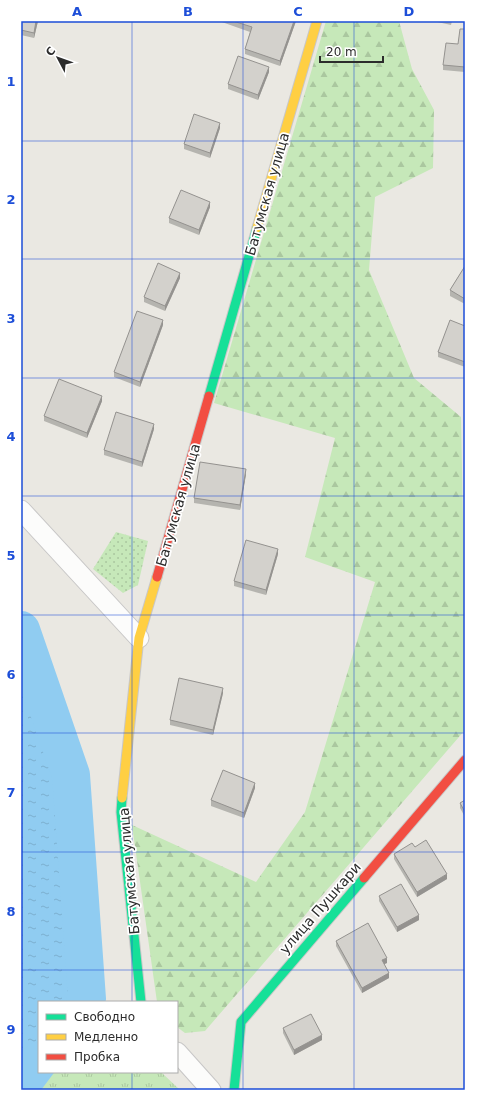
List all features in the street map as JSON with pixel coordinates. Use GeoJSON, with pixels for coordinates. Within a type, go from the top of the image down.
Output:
{"type":"FeatureCollection","features":[{"type":"Feature","properties":{"kind":"street","name":"Батумская улица"},"geometry":{"type":"LineString","coordinates":[[141,1001],[121,812],[139,638],[317,21]]}},
{"type":"Feature","properties":{"kind":"street"},"geometry":{"type":"LineString","coordinates":[[21,510],[139,638]]}},
{"type":"Feature","properties":{"kind":"street","name":"улица Пушкари"},"geometry":{"type":"LineString","coordinates":[[234,1090],[241,1022],[465,760]]}},
{"type":"Feature","properties":{"kind":"street"},"geometry":{"type":"LineString","coordinates":[[178,1053],[211,1090]]}},
{"type":"Feature","properties":{"kind":"green space"},"geometry":{"type":"Polygon","coordinates":[[[326,21],[399,21],[412,69],[434,110],[433,168],[375,197],[369,270],[414,378],[461,417],[465,623],[465,730],[205,1031],[185,1033],[178,1028],[178,1001],[157,1001],[132,825],[256,882],[305,812],[375,582],[305,557],[335,438],[214,403],[326,21]]]}},
{"type":"Feature","properties":{"kind":"green space"},"geometry":{"type":"Polygon","coordinates":[[[116,532],[148,541],[138,585],[123,593],[93,569],[116,532]]]}},
{"type":"Feature","properties":{"kind":"green space"},"geometry":{"type":"Polygon","coordinates":[[[38,1062],[38,1073],[162,1073],[180,1090],[21,1090],[21,1085],[38,1062]]]}},
{"type":"Feature","properties":{"kind":"water"},"geometry":{"type":"Polygon","coordinates":[[[21,630],[71,775],[87,999],[86,1001],[38,1001],[38,1062],[21,1085],[21,630]]]}},
{"type":"Feature","properties":{"kind":"building"},"geometry":{"type":"Polygon","coordinates":[[[21,21],[36,21],[34,33],[21,30],[21,21]]]}},
{"type":"Feature","properties":{"kind":"building"},"geometry":{"type":"Polygon","coordinates":[[[233,21],[294,21],[280,61],[245,49],[252,27],[233,21]]]}},
{"type":"Feature","properties":{"kind":"building"},"geometry":{"type":"Polygon","coordinates":[[[460,29],[465,29],[465,67],[443,65],[446,43],[458,44],[460,29]]]}},
{"type":"Feature","properties":{"kind":"building"},"geometry":{"type":"Polygon","coordinates":[[[238,56],[269,67],[258,95],[228,84],[238,56]]]}},
{"type":"Feature","properties":{"kind":"building"},"geometry":{"type":"Polygon","coordinates":[[[194,114],[220,123],[210,153],[184,144],[194,114]]]}},
{"type":"Feature","properties":{"kind":"building"},"geometry":{"type":"Polygon","coordinates":[[[181,190],[210,202],[199,230],[169,218],[181,190]]]}},
{"type":"Feature","properties":{"kind":"building"},"geometry":{"type":"Polygon","coordinates":[[[158,263],[180,273],[165,306],[144,297],[158,263]]]}},
{"type":"Feature","properties":{"kind":"building"},"geometry":{"type":"Polygon","coordinates":[[[465,266],[465,299],[450,290],[465,266]]]}},
{"type":"Feature","properties":{"kind":"building"},"geometry":{"type":"Polygon","coordinates":[[[137,311],[163,320],[140,382],[114,372],[137,311]]]}},
{"type":"Feature","properties":{"kind":"building"},"geometry":{"type":"Polygon","coordinates":[[[450,320],[465,326],[465,362],[438,352],[450,320]]]}},
{"type":"Feature","properties":{"kind":"building"},"geometry":{"type":"Polygon","coordinates":[[[59,379],[102,396],[87,433],[44,416],[59,379]]]}},
{"type":"Feature","properties":{"kind":"building"},"geometry":{"type":"Polygon","coordinates":[[[116,412],[154,424],[142,462],[104,450],[116,412]]]}},
{"type":"Feature","properties":{"kind":"building"},"geometry":{"type":"Polygon","coordinates":[[[200,462],[246,469],[240,505],[194,498],[200,462]]]}},
{"type":"Feature","properties":{"kind":"building"},"geometry":{"type":"Polygon","coordinates":[[[246,540],[278,549],[266,590],[234,581],[246,540]]]}},
{"type":"Feature","properties":{"kind":"building"},"geometry":{"type":"Polygon","coordinates":[[[179,678],[223,688],[213,730],[170,720],[179,678]]]}},
{"type":"Feature","properties":{"kind":"building"},"geometry":{"type":"Polygon","coordinates":[[[223,770],[255,783],[244,813],[211,800],[223,770]]]}},
{"type":"Feature","properties":{"kind":"building"},"geometry":{"type":"Polygon","coordinates":[[[465,800],[465,812],[460,803],[465,800]]]}},
{"type":"Feature","properties":{"kind":"building"},"geometry":{"type":"Polygon","coordinates":[[[426,840],[447,874],[417,892],[394,854],[412,843],[415,847],[426,840]]]}},
{"type":"Feature","properties":{"kind":"building"},"geometry":{"type":"Polygon","coordinates":[[[401,884],[419,915],[397,927],[379,896],[401,884]]]}},
{"type":"Feature","properties":{"kind":"building"},"geometry":{"type":"Polygon","coordinates":[[[368,923],[387,958],[382,960],[389,973],[362,988],[336,941],[368,923]]]}},
{"type":"Feature","properties":{"kind":"building"},"geometry":{"type":"Polygon","coordinates":[[[311,1014],[322,1035],[294,1050],[283,1028],[311,1014]]]}},
{"type":"Feature","properties":{"kind":"waterway"},"geometry":{"type":"LineString","coordinates":[[21,630],[71,775],[87,999],[86,1001]]}},
{"type":"Feature","properties":{"kind":"waterway"},"geometry":{"type":"LineString","coordinates":[[21,1085],[38,1062]]}},
{"type":"Feature","properties":{"kind":"traffic: fast"},"geometry":{"type":"LineString","coordinates":[[209,396],[257,228]]}},
{"type":"Feature","properties":{"kind":"traffic: fast"},"geometry":{"type":"LineString","coordinates":[[122,798],[121,812],[141,1001]]}},
{"type":"Feature","properties":{"kind":"traffic: fast"},"geometry":{"type":"LineString","coordinates":[[234,1090],[241,1022],[364,878]]}},
{"type":"Feature","properties":{"kind":"traffic: slow"},"geometry":{"type":"LineString","coordinates":[[257,228],[317,21]]}},
{"type":"Feature","properties":{"kind":"traffic: slow"},"geometry":{"type":"LineString","coordinates":[[122,798],[139,638],[157,577]]}},
{"type":"Feature","properties":{"kind":"traffic: jam"},"geometry":{"type":"LineString","coordinates":[[157,577],[209,396]]}},
{"type":"Feature","properties":{"kind":"traffic: jam"},"geometry":{"type":"LineString","coordinates":[[364,878],[465,760]]}}]}
